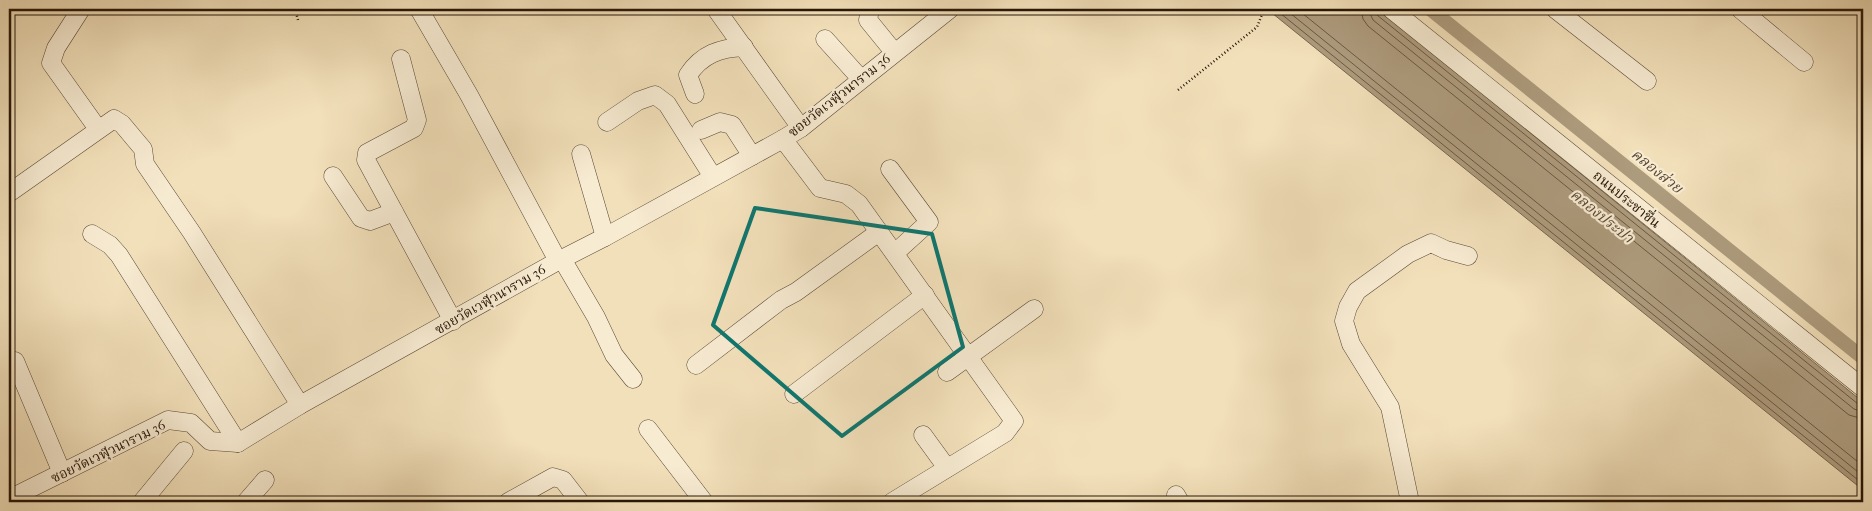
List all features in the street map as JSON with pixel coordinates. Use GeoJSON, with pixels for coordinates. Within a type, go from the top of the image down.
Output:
{"type":"FeatureCollection","features":[{"type":"Feature","properties":{"kind":"street"},"geometry":{"type":"LineString","coordinates":[[81,9],[56,48],[51,63],[98,129]]}},
{"type":"Feature","properties":{"kind":"street"},"geometry":{"type":"LineString","coordinates":[[419,9],[560,260],[596,317],[614,355],[633,379]]}},
{"type":"Feature","properties":{"kind":"street"},"geometry":{"type":"LineString","coordinates":[[716,9],[801,128]]}},
{"type":"Feature","properties":{"kind":"street"},"geometry":{"type":"LineString","coordinates":[[870,9],[868,20],[894,52]]}},
{"type":"Feature","properties":{"kind":"street","name":"ซอยวัดเวฬุวนาราม 36"},"geometry":{"type":"LineString","coordinates":[[9,499],[168,420],[191,423],[210,441],[238,443],[300,405],[560,260],[783,139],[801,128],[950,9]]}},
{"type":"Feature","properties":{"kind":"street","name":"ถนนประชาชื่น"},"geometry":{"type":"LineString","coordinates":[[1391,9],[1863,388]]}},
{"type":"Feature","properties":{"kind":"street"},"geometry":{"type":"LineString","coordinates":[[1555,9],[1647,81]]}},
{"type":"Feature","properties":{"kind":"street"},"geometry":{"type":"LineString","coordinates":[[1740,9],[1804,62]]}},
{"type":"Feature","properties":{"kind":"street"},"geometry":{"type":"LineString","coordinates":[[825,39],[861,79]]}},
{"type":"Feature","properties":{"kind":"street"},"geometry":{"type":"LineString","coordinates":[[695,94],[688,75],[695,64],[722,48],[744,48]]}},
{"type":"Feature","properties":{"kind":"street"},"geometry":{"type":"LineString","coordinates":[[401,58],[418,120],[414,128],[367,153],[366,160],[453,320]]}},
{"type":"Feature","properties":{"kind":"street"},"geometry":{"type":"LineString","coordinates":[[607,122],[638,101],[655,95],[667,104],[714,177]]}},
{"type":"Feature","properties":{"kind":"street"},"geometry":{"type":"LineString","coordinates":[[9,193],[114,119],[122,124],[143,150],[145,164],[192,233],[300,405]]}},
{"type":"Feature","properties":{"kind":"street"},"geometry":{"type":"LineString","coordinates":[[701,130],[720,122],[732,125],[752,156]]}},
{"type":"Feature","properties":{"kind":"street"},"geometry":{"type":"LineString","coordinates":[[783,139],[820,188],[846,194],[859,204],[1014,421],[1005,433],[892,502]]}},
{"type":"Feature","properties":{"kind":"street"},"geometry":{"type":"LineString","coordinates":[[581,154],[605,237]]}},
{"type":"Feature","properties":{"kind":"street"},"geometry":{"type":"LineString","coordinates":[[890,169],[929,222],[895,253]]}},
{"type":"Feature","properties":{"kind":"street"},"geometry":{"type":"LineString","coordinates":[[334,176],[361,218],[370,221],[394,212]]}},
{"type":"Feature","properties":{"kind":"street"},"geometry":{"type":"LineString","coordinates":[[696,365],[781,300],[796,292],[879,232]]}},
{"type":"Feature","properties":{"kind":"street"},"geometry":{"type":"LineString","coordinates":[[92,234],[110,245],[119,255],[238,443]]}},
{"type":"Feature","properties":{"kind":"street"},"geometry":{"type":"LineString","coordinates":[[1410,502],[1390,407],[1352,344],[1344,321],[1348,306],[1357,290],[1408,254],[1431,243],[1446,250],[1468,256]]}},
{"type":"Feature","properties":{"kind":"street"},"geometry":{"type":"LineString","coordinates":[[794,394],[925,295]]}},
{"type":"Feature","properties":{"kind":"street"},"geometry":{"type":"LineString","coordinates":[[947,372],[1034,309]]}},
{"type":"Feature","properties":{"kind":"street"},"geometry":{"type":"LineString","coordinates":[[14,361],[62,473]]}},
{"type":"Feature","properties":{"kind":"street"},"geometry":{"type":"LineString","coordinates":[[648,429],[704,502]]}},
{"type":"Feature","properties":{"kind":"street"},"geometry":{"type":"LineString","coordinates":[[923,435],[947,468]]}},
{"type":"Feature","properties":{"kind":"street"},"geometry":{"type":"LineString","coordinates":[[142,502],[184,451]]}},
{"type":"Feature","properties":{"kind":"street"},"geometry":{"type":"LineString","coordinates":[[508,502],[553,477],[562,480],[580,502]]}},
{"type":"Feature","properties":{"kind":"street"},"geometry":{"type":"LineString","coordinates":[[246,502],[265,480]]}},
{"type":"Feature","properties":{"kind":"path"},"geometry":{"type":"LineString","coordinates":[[295,9],[298,20]]}},
{"type":"Feature","properties":{"kind":"path"},"geometry":{"type":"LineString","coordinates":[[1178,90],[1257,27],[1263,12],[1260,9]]}},
{"type":"Feature","properties":{"kind":"highlighted area"},"geometry":{"type":"Polygon","coordinates":[[[755,208],[932,234],[963,347],[842,436],[713,325],[755,208]]]}},
{"type":"Feature","properties":{"kind":"water","name":"คลองประปา"},"geometry":{"type":"Polygon","coordinates":[[[1267,9],[1377,9],[1863,402],[1863,490],[1267,9]]]}},
{"type":"Feature","properties":{"kind":"waterway","name":"คลองส่วย"},"geometry":{"type":"LineString","coordinates":[[1430,9],[1863,358]]}}]}
